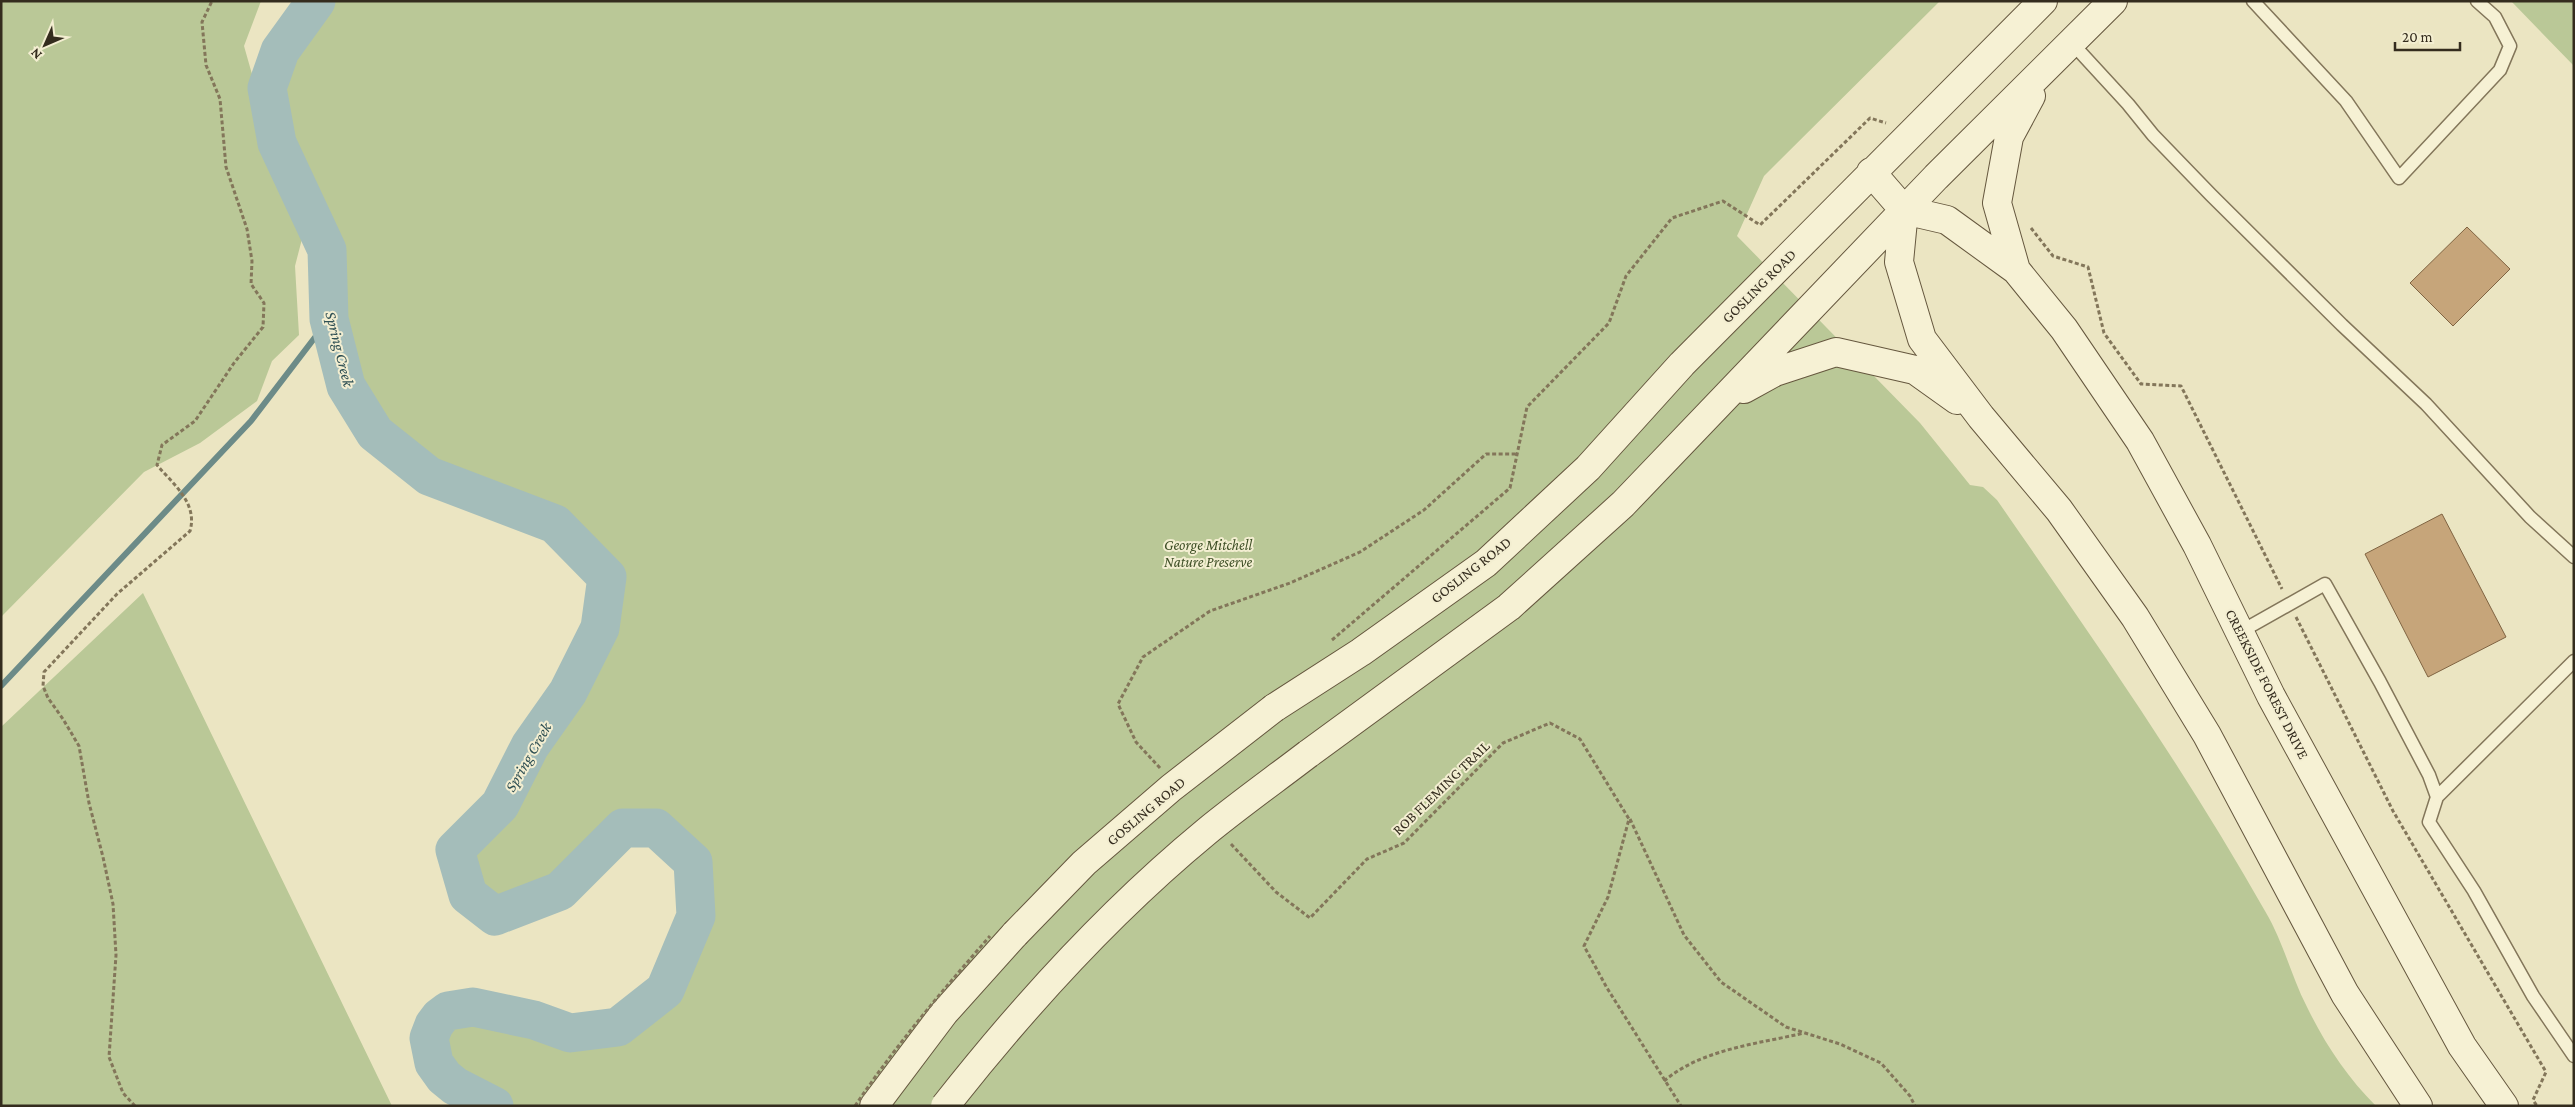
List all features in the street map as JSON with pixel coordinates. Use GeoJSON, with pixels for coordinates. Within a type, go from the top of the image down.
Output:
{"type":"FeatureCollection","features":[{"type":"Feature","properties":{"kind":"main road","name":"GOSLING ROAD"},"geometry":{"type":"LineString","coordinates":[[874,1106],[944,1013],[1084,863],[1171,788],[1274,708],[1361,652],[1486,563],[1588,468],[1682,364],[2043,1]]}},
{"type":"Feature","properties":{"kind":"main road"},"geometry":{"type":"LineString","coordinates":[[945,1106],[985,1055],[1056,976],[1126,905],[1205,833],[1308,754],[1509,607],[1623,504],[1904,210],[2113,1]]}},
{"type":"Feature","properties":{"kind":"main road","name":"CREEKSIDE FOREST DRIVE"},"geometry":{"type":"LineString","coordinates":[[2016,270],[1997,204],[2009,137],[2042,74]]}},
{"type":"Feature","properties":{"kind":"main road"},"geometry":{"type":"LineString","coordinates":[[1871,172],[1904,210],[1899,262],[1922,339],[1981,417],[2059,510],[2135,617],[2207,735],[2344,994],[2418,1106]]}},
{"type":"Feature","properties":{"kind":"main road","name":"CREEKSIDE FOREST DRIVE"},"geometry":{"type":"LineString","coordinates":[[1904,210],[1948,220],[2016,270],[2064,329],[2140,441],[2197,545],[2271,696],[2462,1046],[2504,1106]]}},
{"type":"Feature","properties":{"kind":"main road"},"geometry":{"type":"LineString","coordinates":[[1719,403],[1775,372],[1836,352],[1915,370],[1981,417]]}},
{"type":"Feature","properties":{"kind":"lane"},"geometry":{"type":"LineString","coordinates":[[2253,1],[2346,101],[2399,178],[2500,70],[2504,62],[2510,46],[2495,17],[2477,1]]}},
{"type":"Feature","properties":{"kind":"lane"},"geometry":{"type":"LineString","coordinates":[[2071,42],[2179,162],[2342,325],[2426,404],[2530,517],[2574,557]]}},
{"type":"Feature","properties":{"kind":"lane"},"geometry":{"type":"LineString","coordinates":[[2240,632],[2325,584],[2380,682],[2429,776],[2437,797]]}},
{"type":"Feature","properties":{"kind":"lane"},"geometry":{"type":"LineString","coordinates":[[2574,661],[2437,797],[2429,822],[2474,891],[2533,996],[2574,1056]]}},
{"type":"Feature","properties":{"kind":"path"},"geometry":{"type":"LineString","coordinates":[[135,1106],[123,1093],[109,1058],[116,955],[113,904],[105,867],[89,803],[78,746],[48,698],[43,686],[44,672],[117,594],[190,531],[193,520],[189,502],[157,465],[162,445],[195,421],[263,326],[264,303],[251,284],[252,261],[247,229],[226,167],[220,99],[206,65],[202,22],[212,1]]}},
{"type":"Feature","properties":{"kind":"path"},"geometry":{"type":"LineString","coordinates":[[1330,641],[1510,488],[1527,407],[1609,323],[1626,276],[1672,218],[1723,201],[1760,225],[1870,118],[1890,124],[1903,140]]}},
{"type":"Feature","properties":{"kind":"path"},"geometry":{"type":"LineString","coordinates":[[2002,219],[2022,217],[2053,256],[2088,267],[2104,333],[2141,384],[2181,386],[2393,811],[2546,1072],[2533,1100],[2536,1106]]}},
{"type":"Feature","properties":{"kind":"path"},"geometry":{"type":"LineString","coordinates":[[1163,771],[1136,742],[1118,704],[1144,657],[1210,611],[1290,583],[1360,552],[1424,510],[1486,454],[1517,454]]}},
{"type":"Feature","properties":{"kind":"path","name":"ROB FLEMING TRAIL"},"geometry":{"type":"LineString","coordinates":[[1229,842],[1276,892],[1310,918],[1367,859],[1404,843],[1503,743],[1550,723],[1580,739],[1629,819]]}},
{"type":"Feature","properties":{"kind":"path"},"geometry":{"type":"LineString","coordinates":[[1629,819],[1684,935],[1721,982],[1786,1027],[1840,1044],[1881,1063],[1910,1096],[1915,1106]]}},
{"type":"Feature","properties":{"kind":"path"},"geometry":{"type":"LineString","coordinates":[[1629,819],[1608,897],[1584,946],[1664,1081],[1681,1106]]}},
{"type":"Feature","properties":{"kind":"path"},"geometry":{"type":"LineString","coordinates":[[1664,1081],[1680,1067],[1712,1055],[1806,1033]]}},
{"type":"Feature","properties":{"kind":"green space"},"geometry":{"type":"Polygon","coordinates":[[[1,1],[261,1],[244,46],[279,169],[303,235],[295,266],[299,335],[272,361],[257,401],[200,443],[144,472],[1,617],[1,1]]]}},
{"type":"Feature","properties":{"kind":"green space","name":"George Mitchell Nature Preserve"},"geometry":{"type":"Polygon","coordinates":[[[316,1],[1940,1],[1764,176],[1737,236],[1920,423],[1970,485],[1983,487],[1997,500],[2136,702],[2202,805],[2272,923],[2301,995],[2321,1034],[2346,1072],[2376,1106],[494,1106],[455,1086],[444,1077],[434,1063],[429,1038],[434,1025],[448,1011],[473,1007],[534,1020],[570,1033],[618,1027],[665,990],[696,916],[693,862],[656,828],[623,828],[560,891],[495,916],[468,895],[455,850],[500,805],[530,746],[568,692],[600,628],[607,577],[555,524],[429,476],[375,433],[346,386],[329,319],[327,250],[277,143],[267,88],[280,51],[316,1]]]}},
{"type":"Feature","properties":{"kind":"green space"},"geometry":{"type":"Polygon","coordinates":[[[2511,1],[2574,1],[2574,66],[2511,1]]]}},
{"type":"Feature","properties":{"kind":"green space"},"geometry":{"type":"Polygon","coordinates":[[[143,593],[392,1106],[1,1106],[1,727],[143,593]]]}},
{"type":"Feature","properties":{"kind":"building"},"geometry":{"type":"Polygon","coordinates":[[[2467,227],[2510,269],[2453,326],[2410,283],[2467,227]]]}},
{"type":"Feature","properties":{"kind":"building"},"geometry":{"type":"Polygon","coordinates":[[[2442,514],[2506,637],[2428,677],[2365,554],[2442,514]]]}},
{"type":"Feature","properties":{"kind":"waterway","name":"Spring Creek"},"geometry":{"type":"LineString","coordinates":[[316,1],[280,51],[267,88],[277,143],[327,250],[329,319],[346,386],[375,433],[429,476],[555,524],[607,577],[600,628],[568,692],[530,746],[500,805],[455,850],[468,895],[495,916],[560,891],[623,828],[656,828],[693,862],[696,916],[665,990],[618,1027],[570,1033],[534,1020],[473,1007],[448,1011],[440,1017],[434,1025],[429,1038],[434,1063],[444,1077],[455,1086],[494,1106]]}},
{"type":"Feature","properties":{"kind":"waterway"},"geometry":{"type":"LineString","coordinates":[[1,686],[251,421],[329,319]]}}]}
